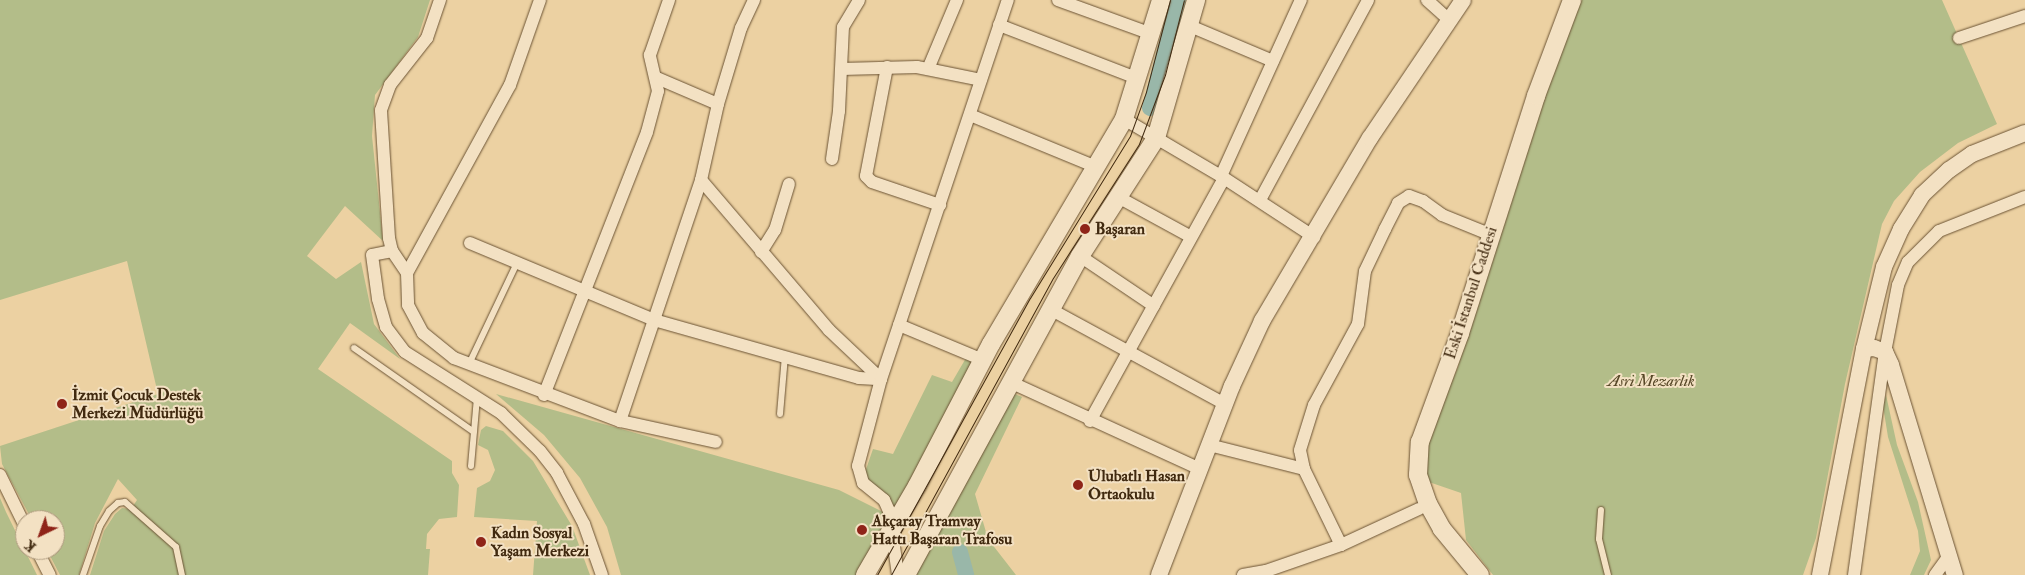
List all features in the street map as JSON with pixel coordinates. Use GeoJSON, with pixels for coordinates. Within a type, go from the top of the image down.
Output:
{"type":"FeatureCollection","features":[{"type":"Feature","properties":{"kind":"main road"},"geometry":{"type":"LineString","coordinates":[[1140,128],[1138,79],[1161,0]]}},
{"type":"Feature","properties":{"kind":"main road"},"geometry":{"type":"LineString","coordinates":[[906,575],[1050,309],[1080,256],[1118,197],[1140,128],[1190,26],[1196,0]]}},
{"type":"Feature","properties":{"kind":"main road","name":"Eski İstanbul Caddesi"},"geometry":{"type":"LineString","coordinates":[[1480,575],[1442,528],[1428,504],[1418,475],[1420,442],[1460,333],[1521,116],[1566,0]]}},
{"type":"Feature","properties":{"kind":"main road","name":"Eski İstanbul Caddesi"},"geometry":{"type":"LineString","coordinates":[[1468,575],[1442,545],[1420,509],[1410,477],[1411,450],[1487,232],[1572,0]]}},
{"type":"Feature","properties":{"kind":"main road"},"geometry":{"type":"LineString","coordinates":[[865,575],[892,531],[983,360],[1096,167],[1140,128]]}},
{"type":"Feature","properties":{"kind":"street"},"geometry":{"type":"LineString","coordinates":[[407,273],[392,251],[381,110],[390,86],[427,38],[440,0]]}},
{"type":"Feature","properties":{"kind":"street"},"geometry":{"type":"LineString","coordinates":[[540,0],[510,84],[407,273],[408,305],[413,320],[438,348],[469,364],[544,395],[620,421],[716,442]]}},
{"type":"Feature","properties":{"kind":"street"},"geometry":{"type":"LineString","coordinates":[[544,395],[647,132],[658,91],[657,78],[649,63],[650,56],[669,0]]}},
{"type":"Feature","properties":{"kind":"street"},"geometry":{"type":"LineString","coordinates":[[620,421],[701,180],[718,104],[741,28],[754,0]]}},
{"type":"Feature","properties":{"kind":"street"},"geometry":{"type":"LineString","coordinates":[[832,159],[842,69],[843,27],[859,0]]}},
{"type":"Feature","properties":{"kind":"street"},"geometry":{"type":"LineString","coordinates":[[928,69],[957,0]]}},
{"type":"Feature","properties":{"kind":"street"},"geometry":{"type":"LineString","coordinates":[[898,575],[892,531],[884,500],[863,483],[858,466],[881,379],[1008,0]]}},
{"type":"Feature","properties":{"kind":"street"},"geometry":{"type":"LineString","coordinates":[[1058,0],[1152,34]]}},
{"type":"Feature","properties":{"kind":"street"},"geometry":{"type":"LineString","coordinates":[[1090,421],[1223,177],[1301,0]]}},
{"type":"Feature","properties":{"kind":"street"},"geometry":{"type":"LineString","coordinates":[[1260,200],[1368,0]]}},
{"type":"Feature","properties":{"kind":"street"},"geometry":{"type":"LineString","coordinates":[[1427,0],[1450,20]]}},
{"type":"Feature","properties":{"kind":"street"},"geometry":{"type":"LineString","coordinates":[[1159,575],[1225,404],[1262,321],[1314,237],[1370,138],[1463,0]]}},
{"type":"Feature","properties":{"kind":"street"},"geometry":{"type":"LineString","coordinates":[[1959,38],[2025,16]]}},
{"type":"Feature","properties":{"kind":"street"},"geometry":{"type":"LineString","coordinates":[[999,25],[1138,79]]}},
{"type":"Feature","properties":{"kind":"street"},"geometry":{"type":"LineString","coordinates":[[1190,26],[1273,61]]}},
{"type":"Feature","properties":{"kind":"street"},"geometry":{"type":"LineString","coordinates":[[842,69],[887,67],[928,69],[981,80]]}},
{"type":"Feature","properties":{"kind":"street"},"geometry":{"type":"LineString","coordinates":[[887,67],[866,176],[872,182],[940,204]]}},
{"type":"Feature","properties":{"kind":"street"},"geometry":{"type":"LineString","coordinates":[[657,78],[718,104]]}},
{"type":"Feature","properties":{"kind":"street"},"geometry":{"type":"LineString","coordinates":[[970,115],[1096,167]]}},
{"type":"Feature","properties":{"kind":"street"},"geometry":{"type":"LineString","coordinates":[[1140,128],[1260,200],[1314,237]]}},
{"type":"Feature","properties":{"kind":"street"},"geometry":{"type":"LineString","coordinates":[[1820,575],[1864,349],[1884,267],[1905,221],[1922,195],[1949,170],[1972,154],[2025,133]]}},
{"type":"Feature","properties":{"kind":"street"},"geometry":{"type":"LineString","coordinates":[[701,180],[761,252],[852,355],[881,379]]}},
{"type":"Feature","properties":{"kind":"street"},"geometry":{"type":"LineString","coordinates":[[761,252],[778,222],[789,184]]}},
{"type":"Feature","properties":{"kind":"street"},"geometry":{"type":"LineString","coordinates":[[1341,545],[1304,469],[1300,450],[1307,422],[1358,324],[1365,271],[1398,203],[1409,196],[1416,197],[1442,215],[1487,232]]}},
{"type":"Feature","properties":{"kind":"street"},"geometry":{"type":"LineString","coordinates":[[1118,197],[1191,238]]}},
{"type":"Feature","properties":{"kind":"street"},"geometry":{"type":"LineString","coordinates":[[1854,575],[1885,352],[1898,285],[1920,247],[1939,231],[2025,197]]}},
{"type":"Feature","properties":{"kind":"street"},"geometry":{"type":"LineString","coordinates":[[470,243],[518,261],[585,292],[654,320],[859,378],[881,379]]}},
{"type":"Feature","properties":{"kind":"street"},"geometry":{"type":"LineString","coordinates":[[392,251],[372,255],[378,299],[386,327],[410,356],[477,397],[522,431],[557,473],[584,524],[602,575]]}},
{"type":"Feature","properties":{"kind":"street"},"geometry":{"type":"LineString","coordinates":[[1080,256],[1154,306]]}},
{"type":"Feature","properties":{"kind":"street"},"geometry":{"type":"LineString","coordinates":[[1050,309],[1225,404]]}},
{"type":"Feature","properties":{"kind":"street"},"geometry":{"type":"LineString","coordinates":[[899,324],[983,360]]}},
{"type":"Feature","properties":{"kind":"street"},"geometry":{"type":"LineString","coordinates":[[1864,349],[1885,352]]}},
{"type":"Feature","properties":{"kind":"street"},"geometry":{"type":"LineString","coordinates":[[1885,352],[1896,378],[1955,575]]}},
{"type":"Feature","properties":{"kind":"street"},"geometry":{"type":"LineString","coordinates":[[1010,382],[1090,421],[1200,469]]}},
{"type":"Feature","properties":{"kind":"street"},"geometry":{"type":"LineString","coordinates":[[1209,445],[1304,469]]}},
{"type":"Feature","properties":{"kind":"street"},"geometry":{"type":"LineString","coordinates":[[0,475],[17,510]]}},
{"type":"Feature","properties":{"kind":"street"},"geometry":{"type":"LineString","coordinates":[[1243,575],[1266,571],[1341,545],[1420,509]]}},
{"type":"Feature","properties":{"kind":"street"},"geometry":{"type":"LineString","coordinates":[[1935,575],[1949,556]]}},
{"type":"Feature","properties":{"kind":"street"},"geometry":{"type":"LineString","coordinates":[[42,560],[50,575]]}},
{"type":"Feature","properties":{"kind":"lane"},"geometry":{"type":"LineString","coordinates":[[469,364],[518,261]]}},
{"type":"Feature","properties":{"kind":"lane"},"geometry":{"type":"LineString","coordinates":[[354,348],[474,432]]}},
{"type":"Feature","properties":{"kind":"lane"},"geometry":{"type":"LineString","coordinates":[[780,414],[785,356]]}},
{"type":"Feature","properties":{"kind":"lane"},"geometry":{"type":"LineString","coordinates":[[471,466],[477,397]]}},
{"type":"Feature","properties":{"kind":"lane"},"geometry":{"type":"LineString","coordinates":[[83,575],[100,526],[113,507],[125,502],[176,547],[182,575]]}},
{"type":"Feature","properties":{"kind":"lane"},"geometry":{"type":"LineString","coordinates":[[1601,510],[1599,540],[1608,575]]}},
{"type":"Feature","properties":{"kind":"green space"},"geometry":{"type":"Polygon","coordinates":[[[0,0],[430,0],[418,37],[375,95],[372,136],[383,241],[345,206],[307,256],[336,279],[361,262],[374,324],[400,359],[350,323],[318,369],[452,461],[452,473],[459,485],[457,517],[439,519],[427,534],[426,549],[430,549],[428,575],[90,575],[104,531],[115,514],[122,508],[131,509],[137,500],[118,479],[95,523],[79,575],[60,575],[52,560],[65,560],[65,510],[27,510],[2,464],[0,446],[158,394],[127,261],[0,300],[0,0]]]}},
{"type":"Feature","properties":{"kind":"green space","name":"Asri Mezarlık"},"geometry":{"type":"Polygon","coordinates":[[[1579,0],[1942,0],[1997,124],[1958,143],[1920,172],[1894,201],[1882,224],[1845,384],[1816,538],[1803,575],[1493,575],[1466,540],[1461,493],[1426,481],[1425,443],[1458,367],[1482,275],[1579,0]]]}},
{"type":"Feature","properties":{"kind":"green space"},"geometry":{"type":"Polygon","coordinates":[[[966,358],[977,363],[895,507],[864,475],[873,449],[893,454],[932,375],[952,382],[966,358]]]}},
{"type":"Feature","properties":{"kind":"green space"},"geometry":{"type":"Polygon","coordinates":[[[1008,391],[1022,397],[975,494],[988,539],[1016,575],[912,575],[1008,391]]]}},
{"type":"Feature","properties":{"kind":"green space"},"geometry":{"type":"Polygon","coordinates":[[[496,394],[839,490],[883,512],[888,530],[860,575],[621,575],[607,527],[580,478],[544,435],[496,394]]]}},
{"type":"Feature","properties":{"kind":"green space"},"geometry":{"type":"Polygon","coordinates":[[[1886,395],[1897,445],[1918,502],[1931,560],[1924,575],[1910,575],[1920,551],[1918,531],[1888,437],[1883,406],[1886,395]]]}},
{"type":"Feature","properties":{"kind":"green space"},"geometry":{"type":"Polygon","coordinates":[[[486,426],[503,431],[533,461],[572,526],[590,575],[533,575],[537,521],[474,517],[477,488],[490,481],[495,470],[488,450],[478,445],[481,430],[486,426]]]}},
{"type":"Feature","properties":{"kind":"green space"},"geometry":{"type":"Polygon","coordinates":[[[0,498],[15,530],[15,560],[30,560],[37,575],[0,575],[0,498]]]}},
{"type":"Feature","properties":{"kind":"waterway"},"geometry":{"type":"LineString","coordinates":[[1150,108],[1178,0]]}},
{"type":"Feature","properties":{"kind":"waterway"},"geometry":{"type":"LineString","coordinates":[[960,552],[966,575]]}},
{"type":"Feature","properties":{"kind":"tram line"},"geometry":{"type":"LineString","coordinates":[[877,575],[1030,298],[1130,136],[1146,92],[1170,0]]}},
{"type":"Feature","properties":{"kind":"tram line"},"geometry":{"type":"LineString","coordinates":[[891,575],[1053,278],[1139,144],[1165,75],[1184,0]]}},
{"type":"Feature","properties":{"kind":"place","name":"Başaran"},"geometry":{"type":"Point","coordinates":[1085,229]}},
{"type":"Feature","properties":{"kind":"place","name":"İzmit Çocuk Destek Merkezi Müdürlüğü"},"geometry":{"type":"Point","coordinates":[62,404]}},
{"type":"Feature","properties":{"kind":"place","name":"Ulubatlı Hasan Ortaokulu"},"geometry":{"type":"Point","coordinates":[1078,485]}},
{"type":"Feature","properties":{"kind":"place","name":"Akçaray Tramvay Hattı Başaran Trafosu"},"geometry":{"type":"Point","coordinates":[862,530]}},
{"type":"Feature","properties":{"kind":"place","name":"Kadın Sosyal Yaşam Merkezi"},"geometry":{"type":"Point","coordinates":[481,542]}}]}
